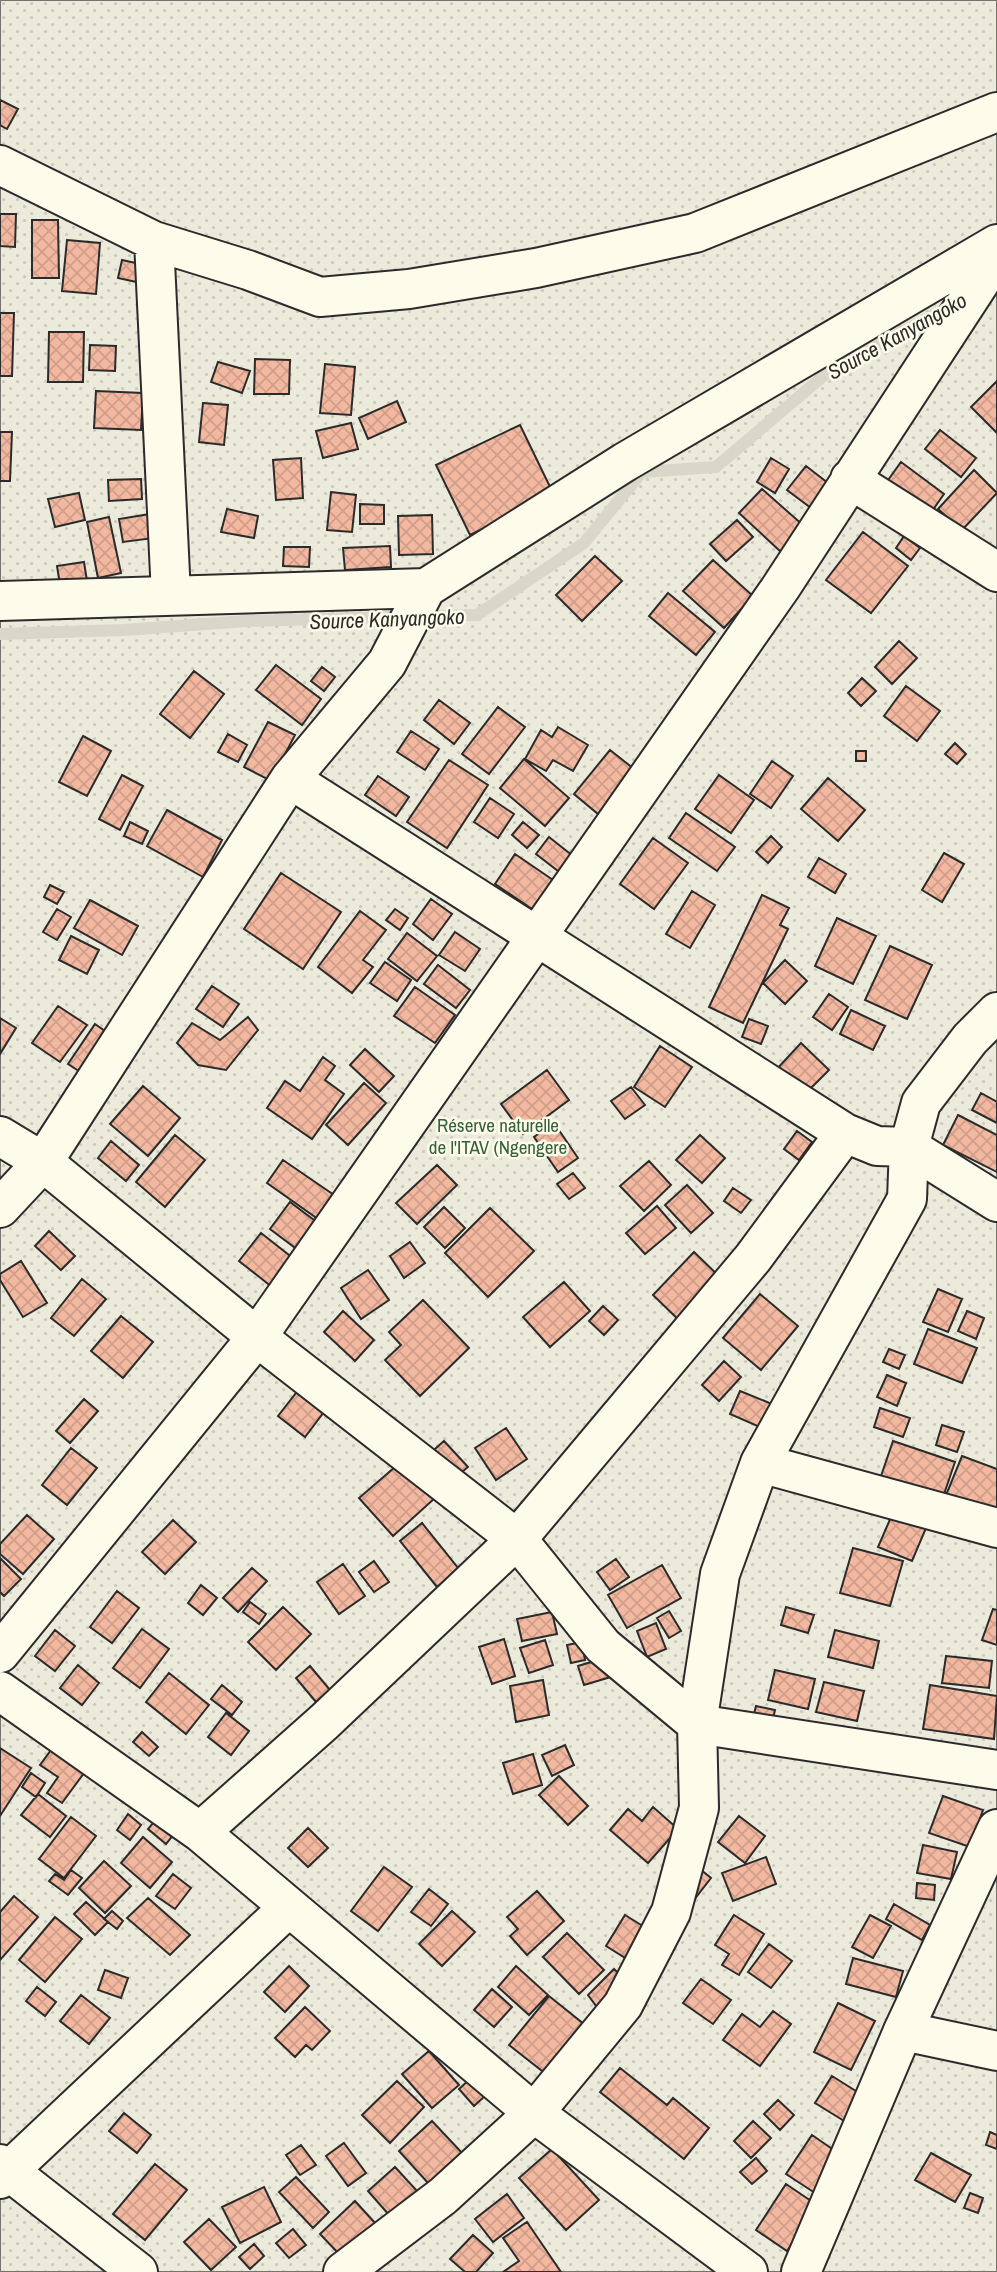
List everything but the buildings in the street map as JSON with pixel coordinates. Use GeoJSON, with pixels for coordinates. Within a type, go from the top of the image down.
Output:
{"type":"FeatureCollection","features":[{"type":"Feature","properties":{"kind":"street"},"geometry":{"type":"LineString","coordinates":[[0,165],[154,241],[248,270],[320,297],[409,289],[536,268],[695,233],[997,113]]}},
{"type":"Feature","properties":{"kind":"street"},"geometry":{"type":"LineString","coordinates":[[154,241],[171,594]]}},
{"type":"Feature","properties":{"kind":"street"},"geometry":{"type":"LineString","coordinates":[[0,1209],[43,1162],[290,779],[387,663],[426,588],[625,461],[997,243]]}},
{"type":"Feature","properties":{"kind":"street"},"geometry":{"type":"LineString","coordinates":[[0,1653],[257,1337],[781,587],[997,256]]}},
{"type":"Feature","properties":{"kind":"street"},"geometry":{"type":"LineString","coordinates":[[850,479],[997,572]]}},
{"type":"Feature","properties":{"kind":"street"},"geometry":{"type":"LineString","coordinates":[[0,601],[426,588]]}},
{"type":"Feature","properties":{"kind":"street"},"geometry":{"type":"LineString","coordinates":[[290,779],[845,1133],[877,1146],[909,1147],[997,1202]]}},
{"type":"Feature","properties":{"kind":"street"},"geometry":{"type":"LineString","coordinates":[[343,2272],[443,2196],[534,2113],[623,2005],[671,1912],[699,1808],[697,1724],[720,1574],[760,1463],[907,1199],[909,1147],[921,1103],[970,1039],[997,1012]]}},
{"type":"Feature","properties":{"kind":"street"},"geometry":{"type":"LineString","coordinates":[[200,1832],[324,1721],[517,1539],[753,1258],[845,1133]]}},
{"type":"Feature","properties":{"kind":"street"},"geometry":{"type":"LineString","coordinates":[[0,1136],[43,1162],[257,1337],[517,1539],[603,1646],[697,1724],[997,1770]]}},
{"type":"Feature","properties":{"kind":"street"},"geometry":{"type":"LineString","coordinates":[[760,1463],[997,1528]]}},
{"type":"Feature","properties":{"kind":"street"},"geometry":{"type":"LineString","coordinates":[[0,1692],[200,1832],[534,2113],[748,2272]]}},
{"type":"Feature","properties":{"kind":"street"},"geometry":{"type":"LineString","coordinates":[[801,2272],[903,2031],[997,1829]]}},
{"type":"Feature","properties":{"kind":"street"},"geometry":{"type":"LineString","coordinates":[[138,2272],[3,2171],[288,1908]]}},
{"type":"Feature","properties":{"kind":"street"},"geometry":{"type":"LineString","coordinates":[[903,2031],[997,2051]]}},
{"type":"Feature","properties":{"kind":"green space","name":"Réserve naturelle de l'ITAV (Ngengere"},"geometry":{"type":"Polygon","coordinates":[[[0,0],[997,0],[997,2272],[0,2272],[0,0]]]}},
{"type":"Feature","properties":{"kind":"waterway","name":"Source Kanyangoko"},"geometry":{"type":"LineString","coordinates":[[0,634],[124,630],[247,621],[477,615],[584,543],[642,472],[716,467],[828,372],[952,305]]}}]}
